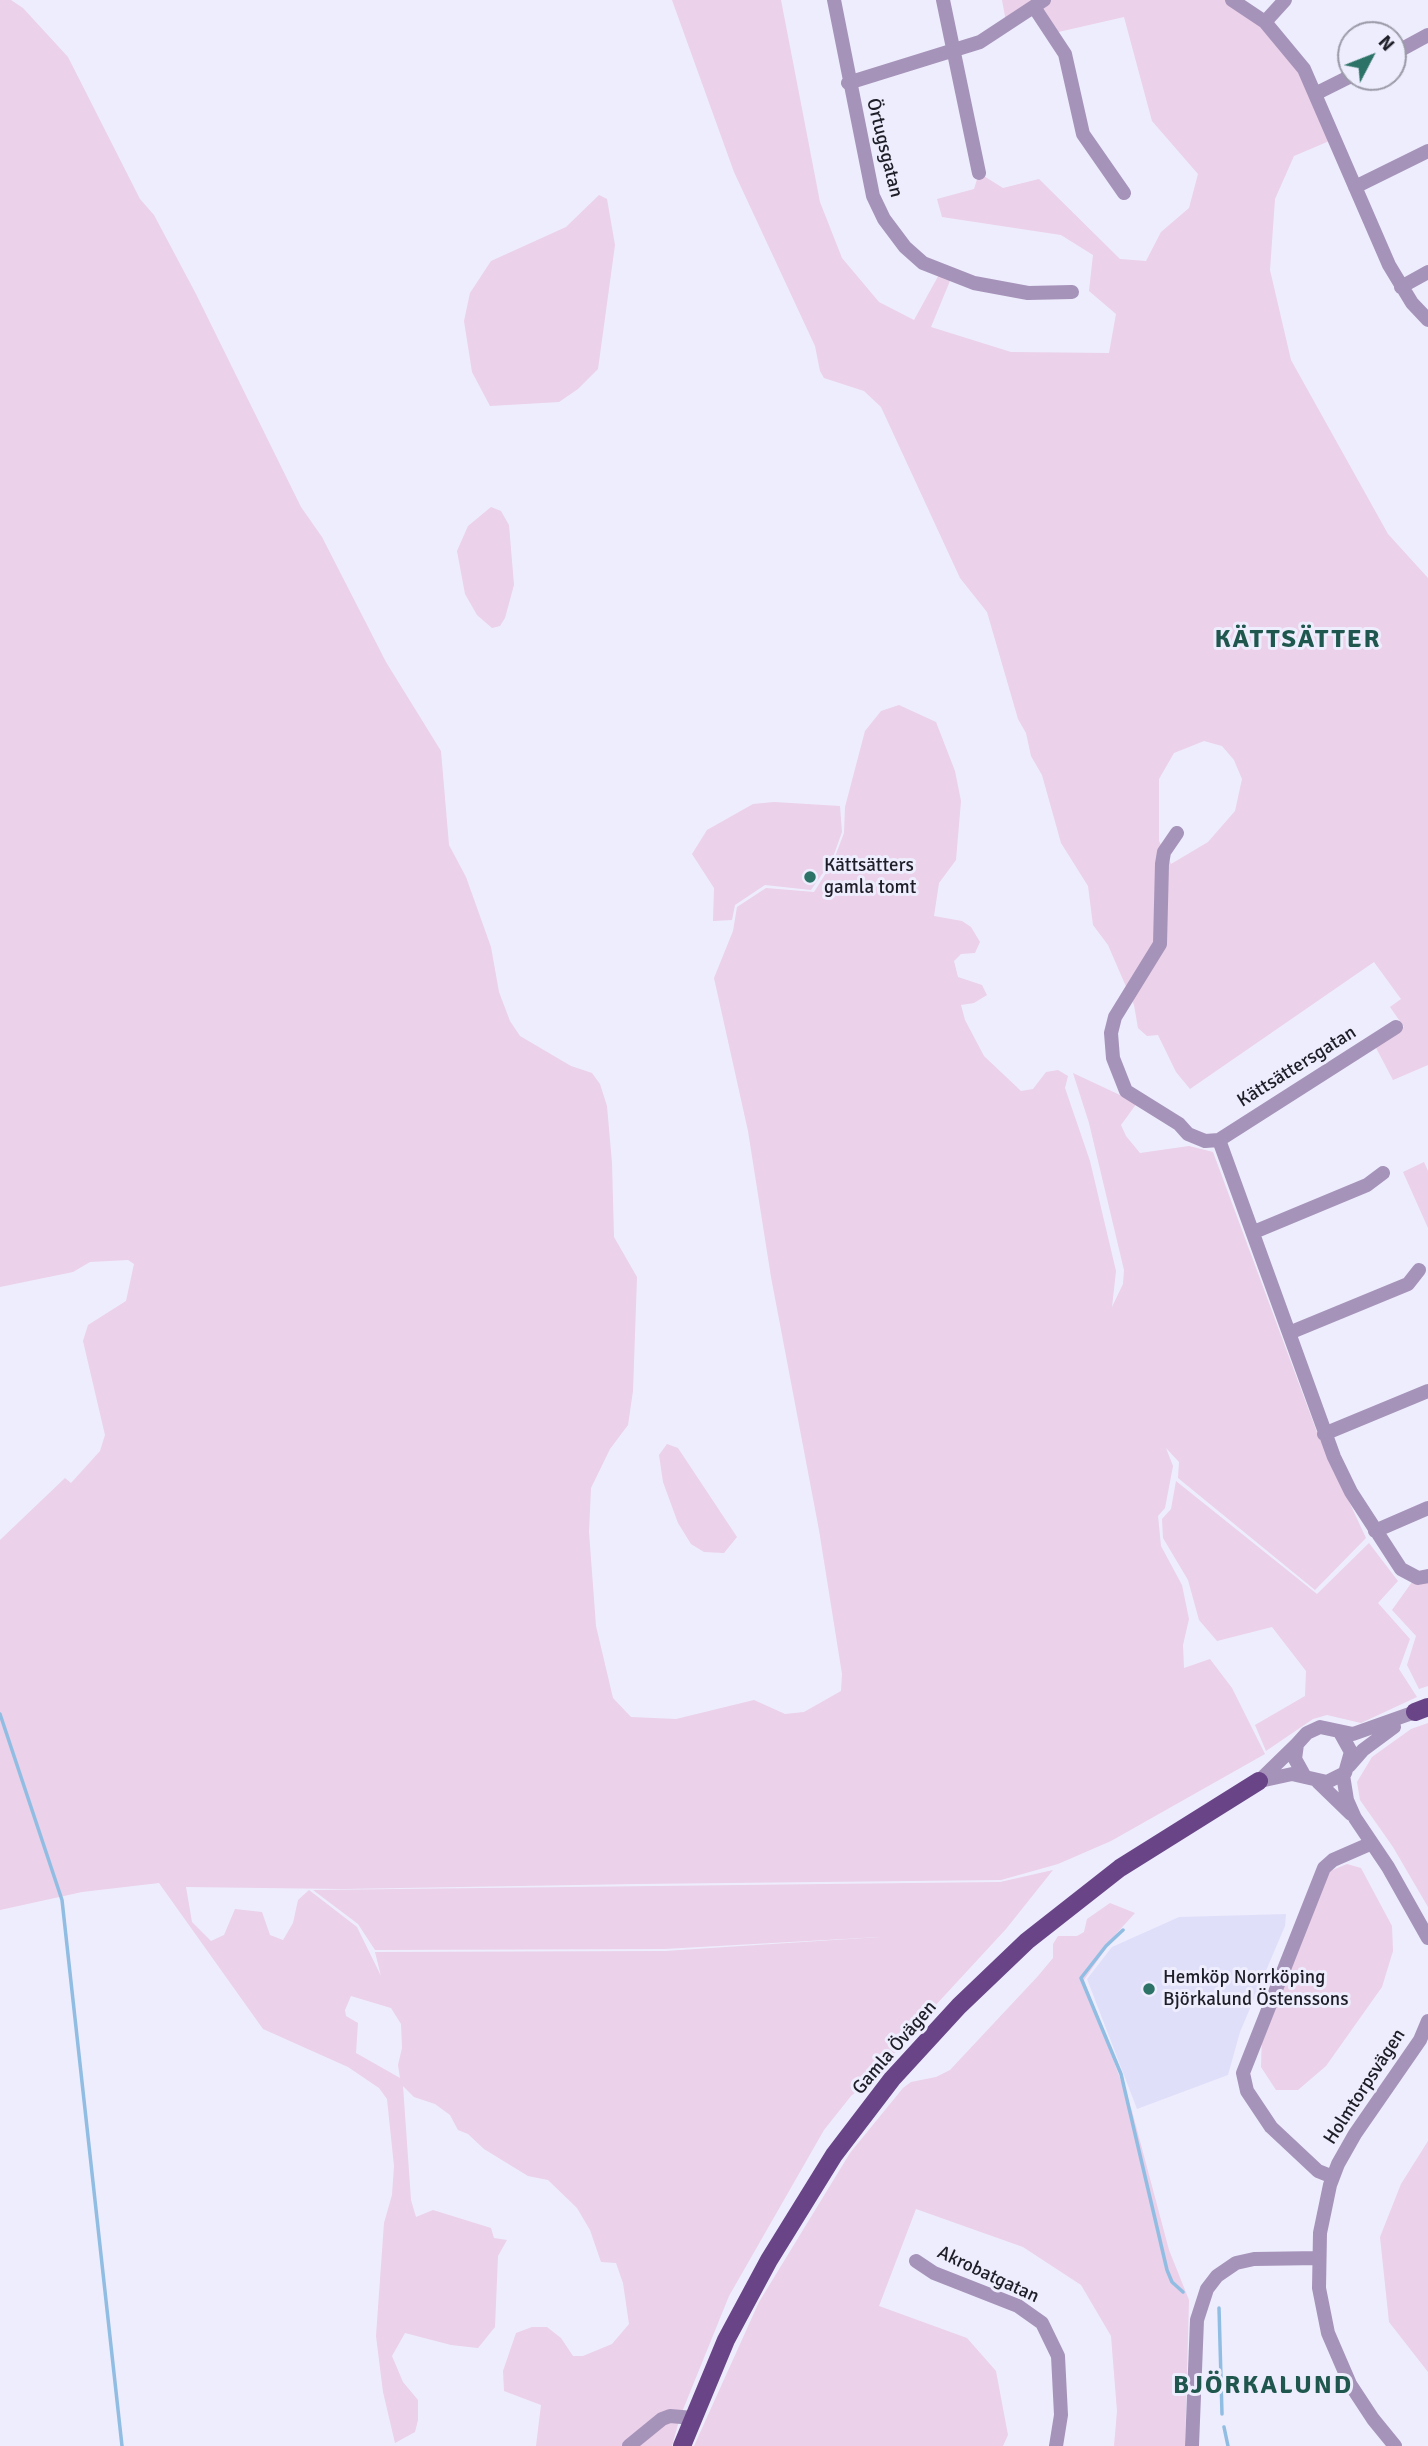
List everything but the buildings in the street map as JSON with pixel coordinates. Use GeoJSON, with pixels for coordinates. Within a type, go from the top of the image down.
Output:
{"type":"FeatureCollection","features":[{"type":"Feature","properties":{"kind":"main road","name":"Gamla Övägen"},"geometry":{"type":"LineString","coordinates":[[681,2446],[726,2340],[791,2222],[834,2155],[892,2079],[959,2006],[1027,1941],[1120,1868],[1259,1781]]}},
{"type":"Feature","properties":{"kind":"street","name":"Örtugsgatan"},"geometry":{"type":"LineString","coordinates":[[834,0],[873,196],[884,219],[905,247],[923,263],[974,283],[1028,293],[1072,292]]}},
{"type":"Feature","properties":{"kind":"street"},"geometry":{"type":"LineString","coordinates":[[943,0],[978,173]]}},
{"type":"Feature","properties":{"kind":"street"},"geometry":{"type":"LineString","coordinates":[[1232,0],[1265,22],[1304,69],[1317,93],[1355,187],[1401,287],[1428,320]]}},
{"type":"Feature","properties":{"kind":"street"},"geometry":{"type":"LineString","coordinates":[[1265,22],[1285,0]]}},
{"type":"Feature","properties":{"kind":"street","name":"Örtugsgatan"},"geometry":{"type":"LineString","coordinates":[[849,83],[953,52],[1007,27],[1039,4],[1065,54],[1083,134],[1124,193]]}},
{"type":"Feature","properties":{"kind":"street"},"geometry":{"type":"LineString","coordinates":[[1407,46],[1428,35]]}},
{"type":"Feature","properties":{"kind":"street"},"geometry":{"type":"LineString","coordinates":[[1317,93],[1337,83]]}},
{"type":"Feature","properties":{"kind":"street"},"geometry":{"type":"LineString","coordinates":[[1355,187],[1428,152]]}},
{"type":"Feature","properties":{"kind":"street"},"geometry":{"type":"LineString","coordinates":[[1401,287],[1428,272]]}},
{"type":"Feature","properties":{"kind":"street"},"geometry":{"type":"LineString","coordinates":[[1177,833],[1164,852],[1161,864],[1160,944],[1115,1017],[1111,1033],[1116,1070],[1126,1091],[1179,1124],[1188,1134],[1205,1141],[1219,1140],[1324,1434],[1351,1492],[1375,1531],[1409,1576],[1428,1576]]}},
{"type":"Feature","properties":{"kind":"street","name":"Kättsättersgatan"},"geometry":{"type":"LineString","coordinates":[[1219,1140],[1396,1027]]}},
{"type":"Feature","properties":{"kind":"street"},"geometry":{"type":"LineString","coordinates":[[1254,1232],[1367,1185],[1383,1173]]}},
{"type":"Feature","properties":{"kind":"street"},"geometry":{"type":"LineString","coordinates":[[1289,1333],[1408,1283],[1419,1270]]}},
{"type":"Feature","properties":{"kind":"street"},"geometry":{"type":"LineString","coordinates":[[1324,1434],[1428,1391]]}},
{"type":"Feature","properties":{"kind":"street"},"geometry":{"type":"LineString","coordinates":[[1375,1531],[1428,1507]]}},
{"type":"Feature","properties":{"kind":"street","name":"Gamla Övägen"},"geometry":{"type":"LineString","coordinates":[[1259,1781],[1313,1729],[1328,1728],[1341,1734],[1364,1732],[1422,1709]]}},
{"type":"Feature","properties":{"kind":"street","name":"Gamla Övägen"},"geometry":{"type":"LineString","coordinates":[[1259,1781],[1292,1774],[1312,1780],[1333,1781],[1382,1735],[1422,1709]]}},
{"type":"Feature","properties":{"kind":"street"},"geometry":{"type":"LineString","coordinates":[[1341,1734],[1350,1745],[1346,1771],[1347,1800],[1354,1818]]}},
{"type":"Feature","properties":{"kind":"street"},"geometry":{"type":"LineString","coordinates":[[1297,1744],[1295,1759],[1312,1780],[1354,1818],[1372,1843],[1428,1938]]}},
{"type":"Feature","properties":{"kind":"street"},"geometry":{"type":"LineString","coordinates":[[1333,2177],[1318,2171],[1271,2127],[1247,2091],[1243,2073],[1324,1868],[1333,1860],[1372,1843]]}},
{"type":"Feature","properties":{"kind":"street","name":"Holmtorpsvägen"},"geometry":{"type":"LineString","coordinates":[[1395,2446],[1366,2409],[1339,2361],[1323,2311],[1319,2258],[1323,2217],[1333,2177],[1355,2134],[1420,2040],[1428,2021]]}},
{"type":"Feature","properties":{"kind":"street"},"geometry":{"type":"LineString","coordinates":[[1192,2446],[1197,2320],[1207,2289],[1217,2276],[1236,2263],[1254,2259],[1319,2258]]}},
{"type":"Feature","properties":{"kind":"street","name":"Akrobatgatan"},"geometry":{"type":"LineString","coordinates":[[916,2261],[934,2273],[1018,2306],[1042,2323],[1058,2356],[1061,2415],[1056,2446]]}},
{"type":"Feature","properties":{"kind":"street"},"geometry":{"type":"LineString","coordinates":[[629,2446],[662,2419],[670,2416],[694,2418]]}},
{"type":"Feature","properties":{"kind":"shaded area"},"geometry":{"type":"Polygon","coordinates":[[[0,0],[11,0],[23,8],[68,57],[140,199],[154,215],[196,294],[301,507],[322,537],[386,662],[441,751],[449,845],[466,877],[491,947],[499,992],[510,1021],[520,1036],[571,1066],[592,1073],[600,1084],[607,1106],[614,1237],[637,1277],[633,1391],[628,1425],[610,1449],[591,1488],[589,1532],[596,1626],[613,1698],[631,1717],[676,1719],[754,1700],[785,1714],[804,1712],[841,1691],[842,1674],[819,1530],[771,1277],[748,1131],[714,978],[733,931],[737,907],[766,888],[814,892],[833,862],[844,833],[845,807],[865,731],[881,711],[899,705],[936,722],[955,771],[961,801],[956,860],[939,883],[934,916],[962,921],[971,927],[980,942],[975,953],[961,954],[954,961],[958,977],[982,985],[987,995],[974,1003],[961,1005],[965,1020],[984,1056],[1021,1091],[1033,1089],[1046,1072],[1058,1070],[1068,1076],[1065,1088],[1090,1161],[1116,1271],[1112,1307],[1123,1284],[1124,1270],[1089,1123],[1073,1073],[1137,1103],[1121,1125],[1140,1153],[1189,1146],[1213,1152],[1318,1435],[1366,1538],[1315,1590],[1178,1478],[1179,1462],[1166,1448],[1173,1466],[1165,1508],[1158,1516],[1161,1546],[1182,1585],[1189,1619],[1183,1645],[1184,1668],[1210,1659],[1232,1688],[1265,1754],[1111,1841],[1058,1864],[1001,1880],[343,1889],[186,1887],[192,1922],[211,1941],[224,1935],[235,1909],[262,1912],[270,1935],[283,1940],[293,1923],[298,1900],[309,1890],[357,1927],[381,1976],[375,1952],[665,1951],[880,1937],[664,1949],[375,1950],[358,1924],[313,1890],[1000,1882],[1053,1870],[1006,1929],[933,2008],[877,2075],[851,2096],[824,2130],[729,2296],[680,2417],[672,2446],[536,2446],[541,2405],[504,2391],[503,2371],[516,2333],[532,2327],[547,2327],[561,2338],[573,2356],[583,2356],[612,2344],[629,2324],[623,2283],[616,2263],[601,2262],[590,2230],[577,2208],[548,2180],[528,2176],[484,2149],[468,2134],[458,2130],[450,2115],[435,2104],[414,2097],[403,2086],[411,2200],[416,2217],[433,2210],[491,2228],[494,2238],[507,2240],[498,2256],[495,2327],[478,2348],[451,2345],[405,2333],[392,2356],[403,2382],[418,2400],[415,2432],[395,2443],[383,2392],[376,2336],[384,2223],[392,2195],[394,2166],[387,2099],[379,2088],[348,2067],[263,2029],[159,1883],[82,1892],[0,1910],[0,1540],[65,1478],[71,1483],[100,1451],[105,1435],[83,1341],[88,1325],[126,1301],[134,1264],[128,1260],[90,1262],[73,1272],[0,1287],[0,0]],[[351,1996],[345,2010],[346,2016],[358,2023],[356,2053],[400,2078],[398,2065],[402,2048],[401,2024],[391,2008],[351,1996]]]}},
{"type":"Feature","properties":{"kind":"shaded area"},"geometry":{"type":"Polygon","coordinates":[[[672,0],[781,0],[820,202],[842,258],[879,302],[914,320],[941,271],[952,276],[931,327],[1011,352],[1109,353],[1116,314],[1089,291],[1093,255],[1061,235],[942,217],[937,199],[974,189],[979,173],[1003,188],[1039,179],[1120,259],[1146,261],[1161,232],[1189,208],[1198,174],[1152,121],[1124,17],[1054,33],[1034,8],[1007,27],[1002,0],[1232,0],[1285,43],[1334,139],[1294,156],[1275,199],[1270,270],[1291,360],[1388,534],[1428,578],[1428,1065],[1393,1080],[1375,1046],[1404,1027],[1390,1007],[1401,999],[1374,962],[1190,1089],[1176,1072],[1158,1035],[1147,1036],[1138,1028],[1134,1005],[1108,945],[1093,925],[1088,886],[1061,843],[1042,775],[1031,756],[1026,733],[1018,719],[987,612],[960,578],[881,407],[864,391],[824,378],[815,346],[734,172],[672,0]],[[1204,741],[1174,753],[1159,779],[1159,841],[1171,864],[1208,842],[1235,811],[1242,779],[1234,760],[1222,746],[1204,741]]]}},
{"type":"Feature","properties":{"kind":"shaded area"},"geometry":{"type":"Polygon","coordinates":[[[599,195],[607,199],[615,245],[598,369],[578,389],[559,402],[490,406],[472,372],[464,321],[470,293],[491,261],[566,227],[599,195]]]}},
{"type":"Feature","properties":{"kind":"shaded area"},"geometry":{"type":"Polygon","coordinates":[[[491,507],[501,511],[509,525],[514,585],[505,618],[500,626],[492,628],[477,615],[465,594],[457,551],[468,526],[491,507]]]}},
{"type":"Feature","properties":{"kind":"shaded area"},"geometry":{"type":"Polygon","coordinates":[[[774,802],[840,806],[842,832],[832,860],[811,890],[765,885],[735,905],[732,920],[713,921],[714,888],[692,854],[707,830],[753,804],[774,802]]]}},
{"type":"Feature","properties":{"kind":"shaded area"},"geometry":{"type":"Polygon","coordinates":[[[1424,1162],[1428,1171],[1428,1228],[1403,1172],[1424,1162]]]}},
{"type":"Feature","properties":{"kind":"shaded area"},"geometry":{"type":"Polygon","coordinates":[[[667,1444],[678,1448],[737,1537],[724,1553],[704,1552],[691,1544],[678,1523],[663,1482],[659,1455],[667,1444]]]}},
{"type":"Feature","properties":{"kind":"shaded area"},"geometry":{"type":"Polygon","coordinates":[[[1176,1481],[1317,1594],[1369,1543],[1398,1581],[1378,1603],[1410,1639],[1399,1669],[1417,1697],[1361,1723],[1327,1715],[1313,1719],[1266,1751],[1255,1725],[1305,1696],[1306,1671],[1272,1627],[1217,1641],[1199,1620],[1188,1580],[1163,1538],[1162,1519],[1171,1509],[1176,1481]]]}},
{"type":"Feature","properties":{"kind":"shaded area"},"geometry":{"type":"Polygon","coordinates":[[[1412,1582],[1428,1582],[1428,1686],[1419,1689],[1407,1665],[1416,1636],[1392,1610],[1412,1582]]]}},
{"type":"Feature","properties":{"kind":"shaded area"},"geometry":{"type":"Polygon","coordinates":[[[1428,1723],[1428,1907],[1393,1847],[1360,1800],[1357,1782],[1372,1757],[1411,1729],[1428,1723]]]}},
{"type":"Feature","properties":{"kind":"shaded area"},"geometry":{"type":"Polygon","coordinates":[[[1347,1864],[1361,1868],[1392,1926],[1393,1951],[1382,1987],[1326,2066],[1298,2090],[1276,2090],[1261,2067],[1262,2034],[1328,1872],[1347,1864]]]}},
{"type":"Feature","properties":{"kind":"shaded area"},"geometry":{"type":"Polygon","coordinates":[[[1110,1903],[1135,1913],[1116,1934],[1084,1980],[1132,2111],[1169,2250],[1189,2300],[1185,2446],[1114,2446],[1117,2411],[1111,2336],[1081,2285],[1023,2247],[916,2209],[879,2306],[967,2338],[996,2371],[1008,2435],[1003,2446],[694,2446],[759,2302],[850,2153],[903,2088],[911,2082],[936,2077],[950,2070],[1053,1958],[1053,1944],[1058,1936],[1077,1936],[1084,1932],[1087,1919],[1110,1903]]]}},
{"type":"Feature","properties":{"kind":"shaded area"},"geometry":{"type":"Polygon","coordinates":[[[1286,1914],[1285,1926],[1240,2032],[1228,2075],[1137,2109],[1087,1979],[1112,1947],[1179,1917],[1286,1914]]]}},
{"type":"Feature","properties":{"kind":"shaded area"},"geometry":{"type":"Polygon","coordinates":[[[1428,2141],[1428,2372],[1389,2322],[1380,2237],[1401,2184],[1428,2141]]]}},
{"type":"Feature","properties":{"kind":"waterway"},"geometry":{"type":"LineString","coordinates":[[0,1714],[62,1900],[122,2446]]}},
{"type":"Feature","properties":{"kind":"waterway"},"geometry":{"type":"LineString","coordinates":[[1123,1930],[1106,1946],[1081,1978],[1121,2074],[1167,2270],[1172,2282],[1183,2292]]}},
{"type":"Feature","properties":{"kind":"waterway"},"geometry":{"type":"LineString","coordinates":[[1219,2308],[1222,2414]]}},
{"type":"Feature","properties":{"kind":"waterway"},"geometry":{"type":"LineString","coordinates":[[1224,2427],[1228,2446]]}},
{"type":"Feature","properties":{"kind":"place","name":"Kättsätters gamla tomt"},"geometry":{"type":"Point","coordinates":[810,877]}},
{"type":"Feature","properties":{"kind":"place","name":"Hemköp Norrköping Björkalund Östenssons"},"geometry":{"type":"Point","coordinates":[1149,1989]}},
{"type":"Feature","properties":{"kind":"district","name":"KÄTTSÄTTER"},"geometry":{"type":"Point","coordinates":[1298,640]}},
{"type":"Feature","properties":{"kind":"district","name":"BJÖRKALUND"},"geometry":{"type":"Point","coordinates":[1263,2386]}}]}
